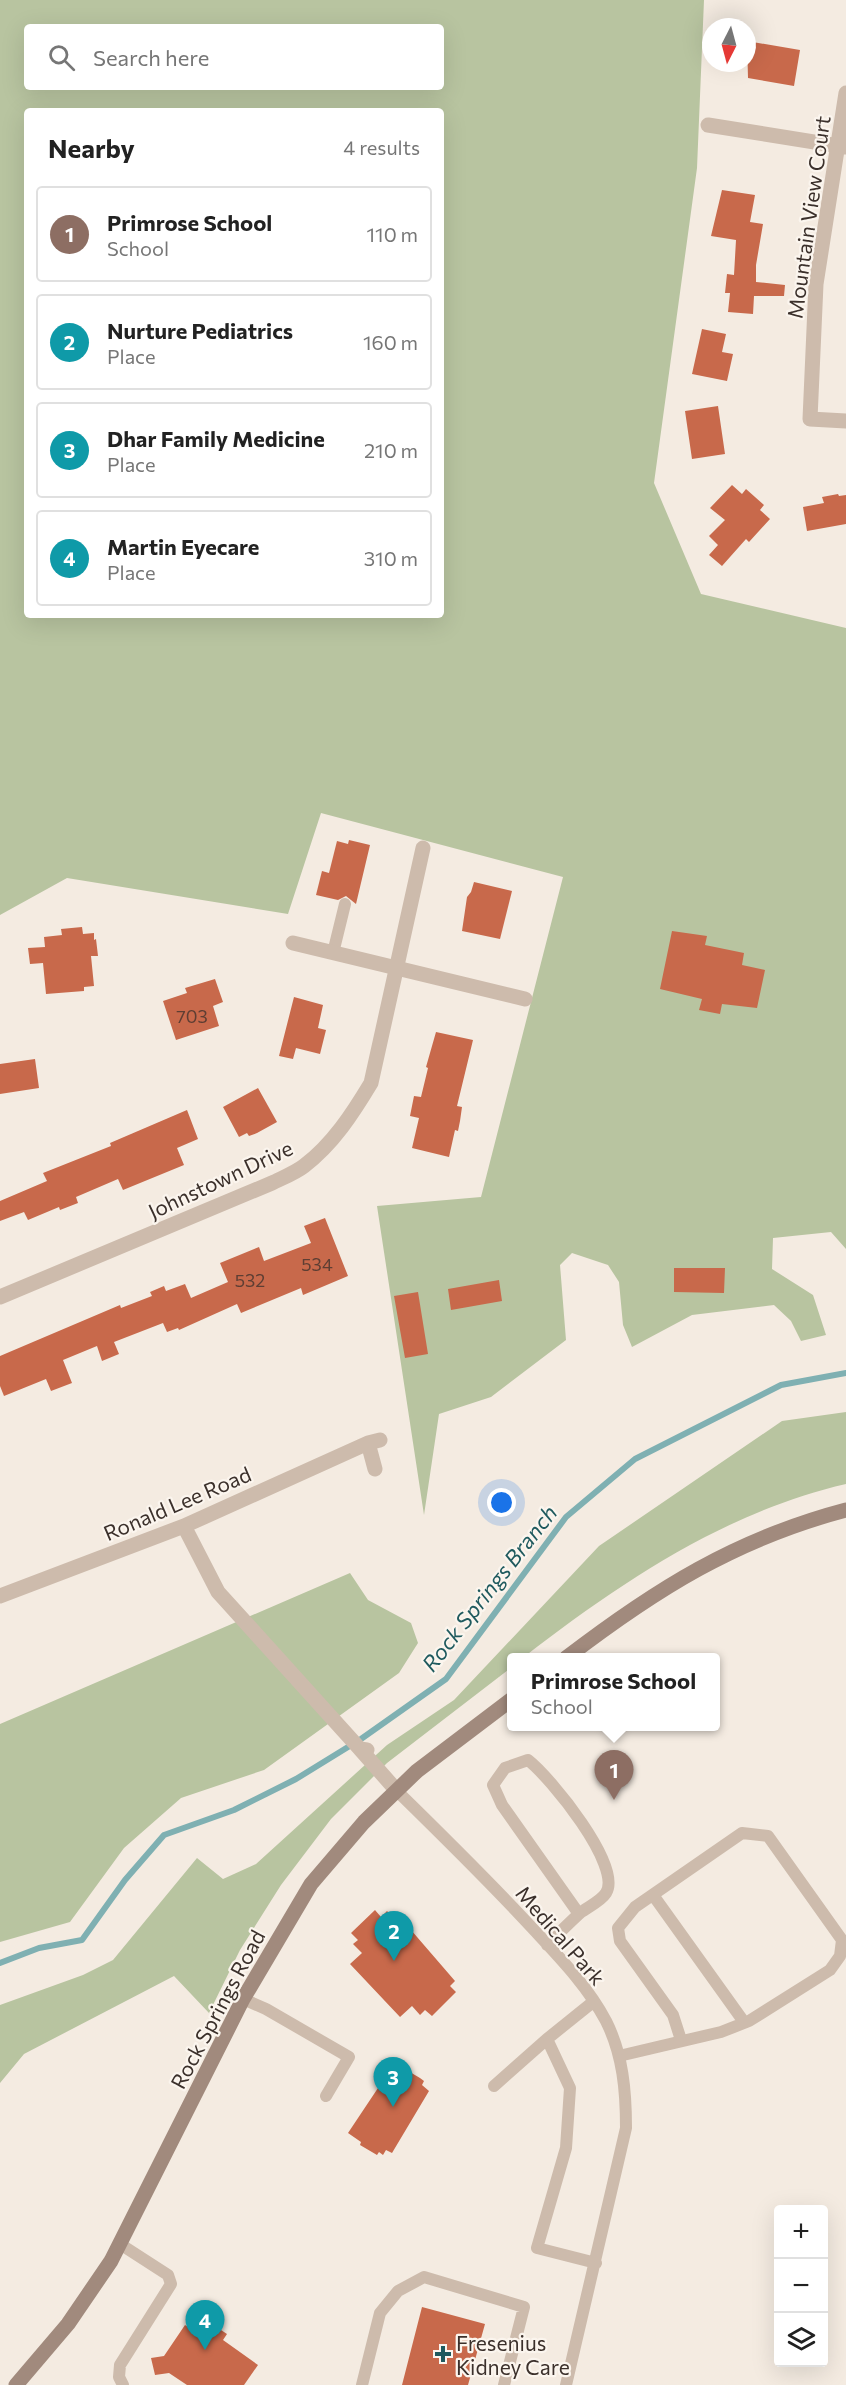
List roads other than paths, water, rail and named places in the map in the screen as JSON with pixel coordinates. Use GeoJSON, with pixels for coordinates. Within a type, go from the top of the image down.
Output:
{"type":"FeatureCollection","features":[{"type":"Feature","properties":{"kind":"street","name":"Mountain View Court"},"geometry":{"type":"LineString","coordinates":[[846,93],[841,146],[816,284],[810,419],[846,421]]}},
{"type":"Feature","properties":{"kind":"street"},"geometry":{"type":"LineString","coordinates":[[708,124],[841,146]]}},
{"type":"Feature","properties":{"kind":"street","name":"Johnstown Drive"},"geometry":{"type":"LineString","coordinates":[[0,1297],[262,1187],[304,1166],[350,1117],[371,1083],[423,848]]}},
{"type":"Feature","properties":{"kind":"street"},"geometry":{"type":"LineString","coordinates":[[293,943],[525,999]]}},
{"type":"Feature","properties":{"kind":"street","name":"Ronald Lee Road"},"geometry":{"type":"LineString","coordinates":[[0,1596],[184,1526],[374,1442],[375,1469]]}},
{"type":"Feature","properties":{"kind":"street"},"geometry":{"type":"LineString","coordinates":[[573,1653],[629,1611],[696,1569],[767,1534],[846,1510]]}},
{"type":"Feature","properties":{"kind":"street"},"geometry":{"type":"LineString","coordinates":[[184,1526],[218,1592],[363,1750],[397,1791]]}},
{"type":"Feature","properties":{"kind":"street","name":"Rock Springs Road"},"geometry":{"type":"LineString","coordinates":[[16,2385],[68,2324],[120,2244],[243,1999],[311,1884],[364,1822],[417,1771],[507,1703]]}},
{"type":"Feature","properties":{"kind":"lane"},"geometry":{"type":"LineString","coordinates":[[333,954],[345,904]]}},
{"type":"Feature","properties":{"kind":"lane"},"geometry":{"type":"LineString","coordinates":[[548,1945],[579,1914],[606,1893],[610,1877],[600,1851],[543,1772],[528,1760],[505,1768],[493,1785],[502,1805],[579,1914]]}},
{"type":"Feature","properties":{"kind":"lane","name":"Medical Park"},"geometry":{"type":"LineString","coordinates":[[397,1791],[548,1945],[577,1978],[606,2021],[619,2056],[626,2095],[626,2128],[566,2385]]}},
{"type":"Feature","properties":{"kind":"lane"},"geometry":{"type":"LineString","coordinates":[[619,2056],[722,2032],[744,2022],[830,1970],[840,1956],[842,1940],[768,1836],[741,1833],[653,1895],[624,1918],[618,1928],[621,1941],[673,2015],[681,2040]]}},
{"type":"Feature","properties":{"kind":"lane"},"geometry":{"type":"LineString","coordinates":[[653,1895],[744,2022]]}},
{"type":"Feature","properties":{"kind":"lane"},"geometry":{"type":"LineString","coordinates":[[243,1999],[266,2009],[349,2057],[327,2096]]}},
{"type":"Feature","properties":{"kind":"lane"},"geometry":{"type":"LineString","coordinates":[[494,2086],[593,2002]]}},
{"type":"Feature","properties":{"kind":"lane"},"geometry":{"type":"LineString","coordinates":[[547,2039],[570,2088],[566,2148],[537,2247],[596,2263]]}},
{"type":"Feature","properties":{"kind":"lane"},"geometry":{"type":"LineString","coordinates":[[120,2244],[168,2275],[171,2284],[120,2365],[119,2377],[123,2385]]}},
{"type":"Feature","properties":{"kind":"lane"},"geometry":{"type":"LineString","coordinates":[[362,2385],[380,2313],[398,2290],[424,2277],[524,2307],[504,2385]]}},
{"type":"Feature","properties":{"kind":"waterway","name":"Rock Springs Branch"},"geometry":{"type":"LineString","coordinates":[[0,1963],[39,1948],[82,1940],[125,1880],[164,1835],[234,1810],[296,1779],[361,1739],[446,1679],[566,1517],[635,1459],[781,1385],[846,1373]]}},
{"type":"Feature","properties":{"kind":"place","name":"Primrose School"},"geometry":{"type":"Point","coordinates":[614,1800]}},
{"type":"Feature","properties":{"kind":"place","name":"Nurture Pediatrics"},"geometry":{"type":"Point","coordinates":[394,1961]}},
{"type":"Feature","properties":{"kind":"place","name":"Dhar Family Medicine"},"geometry":{"type":"Point","coordinates":[393,2107]}},
{"type":"Feature","properties":{"kind":"place","name":"Martin Eyecare"},"geometry":{"type":"Point","coordinates":[205,2350]}},
{"type":"Feature","properties":{"kind":"place","name":"Fresenius Kidney Care"},"geometry":{"type":"Point","coordinates":[443,2354]}}]}
